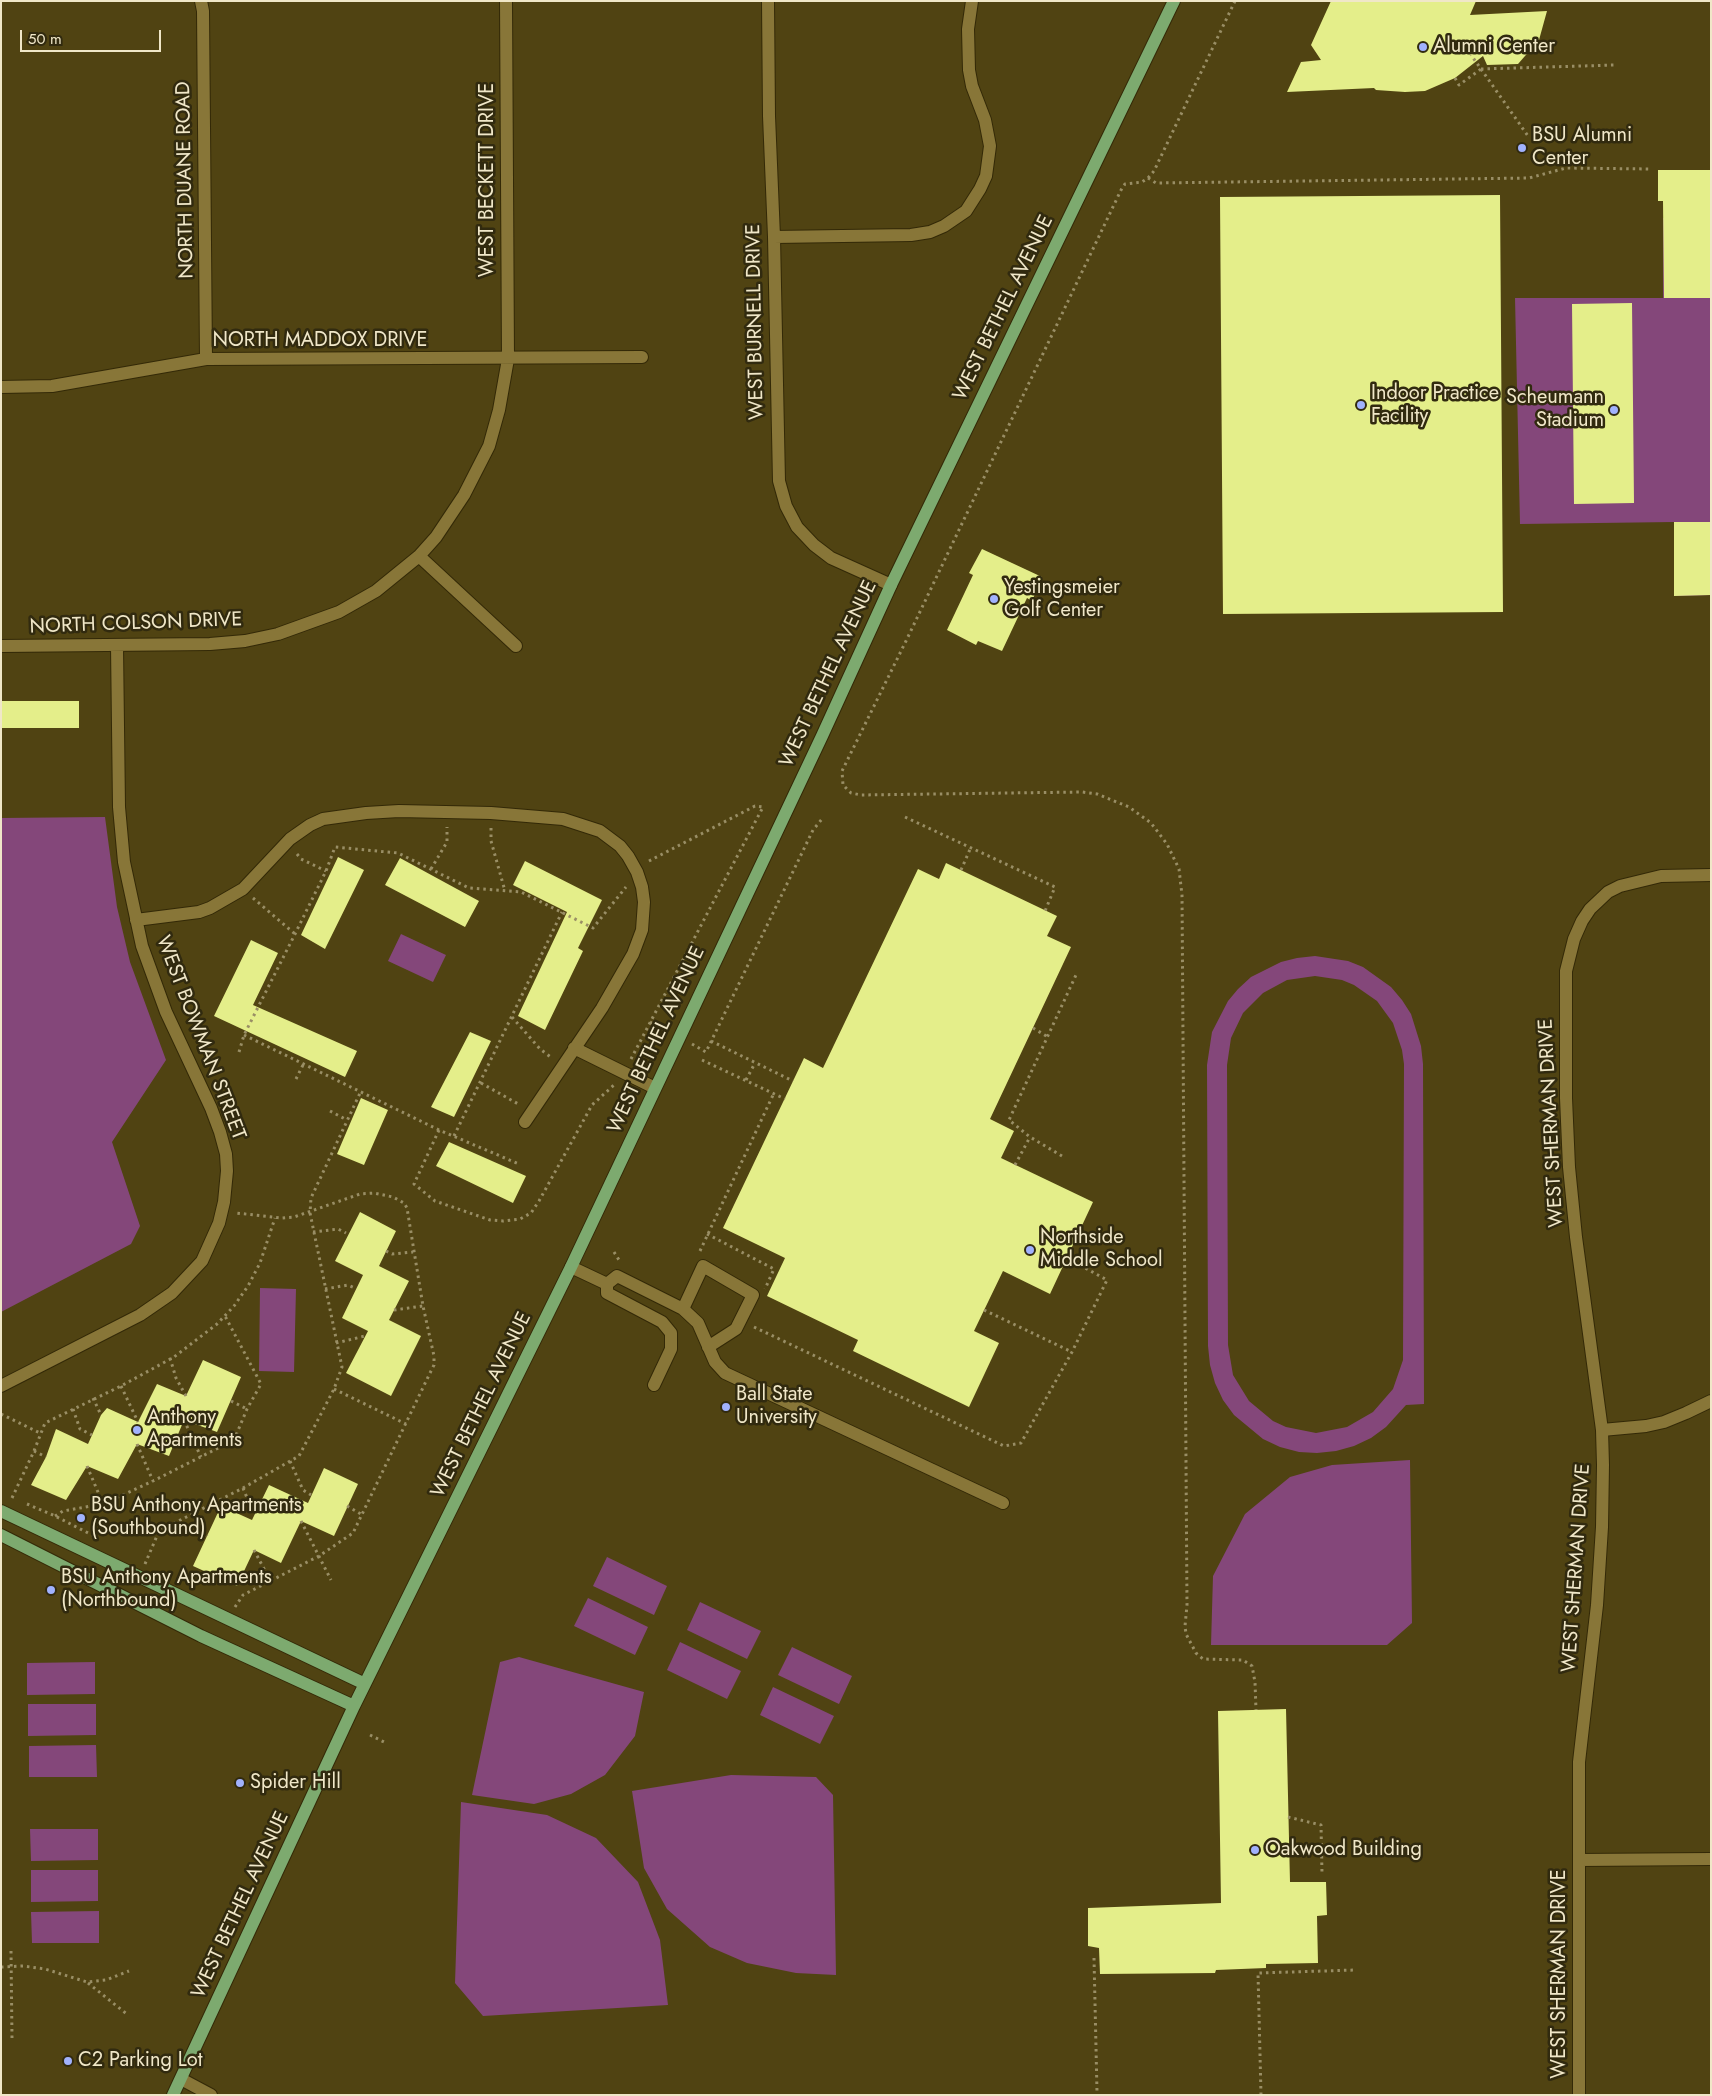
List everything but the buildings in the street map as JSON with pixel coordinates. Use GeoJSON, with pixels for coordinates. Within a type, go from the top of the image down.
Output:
{"type":"FeatureCollection","features":[{"type":"Feature","properties":{"kind":"main road","name":"WEST BETHEL AVENUE"},"geometry":{"type":"LineString","coordinates":[[173,2095],[354,1706],[571,1266],[822,736],[891,585],[1174,1]]}},
{"type":"Feature","properties":{"kind":"main road"},"geometry":{"type":"LineString","coordinates":[[1,1511],[365,1684]]}},
{"type":"Feature","properties":{"kind":"main road"},"geometry":{"type":"LineString","coordinates":[[1,1536],[200,1636],[354,1706]]}},
{"type":"Feature","properties":{"kind":"street","name":"NORTH DUANE ROAD"},"geometry":{"type":"LineString","coordinates":[[201,1],[203,11],[206,360]]}},
{"type":"Feature","properties":{"kind":"street","name":"WEST BECKETT DRIVE"},"geometry":{"type":"LineString","coordinates":[[506,1],[508,359]]}},
{"type":"Feature","properties":{"kind":"street","name":"WEST BURNELL DRIVE"},"geometry":{"type":"LineString","coordinates":[[768,1],[769,116],[774,237],[777,459],[779,481],[786,506],[797,527],[814,545],[831,558],[891,585]]}},
{"type":"Feature","properties":{"kind":"street"},"geometry":{"type":"LineString","coordinates":[[774,237],[911,235],[930,232],[944,226],[966,211],[973,202],[986,176],[990,146],[985,120],[972,86],[969,70],[968,29],[972,1]]}},
{"type":"Feature","properties":{"kind":"street","name":"NORTH MADDOX DRIVE"},"geometry":{"type":"LineString","coordinates":[[1,387],[52,386],[206,360],[642,357]]}},
{"type":"Feature","properties":{"kind":"street","name":"NORTH COLSON DRIVE"},"geometry":{"type":"LineString","coordinates":[[1,646],[117,646],[210,644],[244,641],[278,634],[339,612],[376,591],[420,556],[436,537],[464,495],[486,452],[499,410],[508,359]]}},
{"type":"Feature","properties":{"kind":"street"},"geometry":{"type":"LineString","coordinates":[[420,556],[516,646]]}},
{"type":"Feature","properties":{"kind":"street","name":"WEST BOWMAN STREET"},"geometry":{"type":"LineString","coordinates":[[1,1386],[140,1315],[172,1293],[202,1261],[211,1244],[222,1210],[226,1186],[226,1154],[220,1132],[211,1108],[166,1012],[142,946],[136,920],[120,836],[117,646]]}},
{"type":"Feature","properties":{"kind":"street"},"geometry":{"type":"LineString","coordinates":[[136,920],[199,912],[210,908],[243,889],[286,843],[310,825],[323,820],[366,813],[491,813],[563,819],[600,831],[620,846],[628,856],[642,887],[644,917],[638,942],[602,1008],[529,1116]]}},
{"type":"Feature","properties":{"kind":"street","name":"WEST SHERMAN DRIVE"},"geometry":{"type":"LineString","coordinates":[[1580,2095],[1579,1762],[1597,1605],[1602,1527],[1602,1430],[1576,1237],[1569,1167],[1566,1098],[1566,970],[1574,939],[1582,922],[1596,903],[1608,892],[1620,886],[1661,876],[1711,876]]}},
{"type":"Feature","properties":{"kind":"street"},"geometry":{"type":"LineString","coordinates":[[574,1048],[655,1088]]}},
{"type":"Feature","properties":{"kind":"street"},"geometry":{"type":"LineString","coordinates":[[571,1266],[608,1284]]}},
{"type":"Feature","properties":{"kind":"street"},"geometry":{"type":"LineString","coordinates":[[683,1309],[703,1266],[753,1295],[736,1329],[708,1347]]}},
{"type":"Feature","properties":{"kind":"street"},"geometry":{"type":"LineString","coordinates":[[608,1284],[618,1276],[683,1309],[698,1323],[715,1362],[725,1373],[1003,1503]]}},
{"type":"Feature","properties":{"kind":"street"},"geometry":{"type":"LineString","coordinates":[[608,1284],[608,1293],[662,1322],[671,1333],[671,1349],[654,1385]]}},
{"type":"Feature","properties":{"kind":"street"},"geometry":{"type":"LineString","coordinates":[[1602,1430],[1646,1426],[1664,1422],[1711,1400]]}},
{"type":"Feature","properties":{"kind":"street"},"geometry":{"type":"LineString","coordinates":[[1579,1860],[1711,1859]]}},
{"type":"Feature","properties":{"kind":"street"},"geometry":{"type":"LineString","coordinates":[[181,2078],[211,2095]]}},
{"type":"Feature","properties":{"kind":"path"},"geometry":{"type":"LineString","coordinates":[[1235,1],[1148,178],[1142,182],[1125,184],[1122,188],[842,771],[843,785],[852,793],[861,795],[1082,792],[1097,794],[1129,807],[1151,823],[1167,844],[1179,869],[1182,895],[1187,1595],[1185,1626],[1186,1634],[1196,1654],[1203,1658],[1243,1660],[1252,1666],[1255,1682],[1256,1710]]}},
{"type":"Feature","properties":{"kind":"path"},"geometry":{"type":"LineString","coordinates":[[1471,55],[1528,136]]}},
{"type":"Feature","properties":{"kind":"path"},"geometry":{"type":"LineString","coordinates":[[1455,78],[1459,85],[1481,69],[1615,65]]}},
{"type":"Feature","properties":{"kind":"path"},"geometry":{"type":"LineString","coordinates":[[1148,178],[1156,183],[1529,178],[1566,168],[1650,169]]}},
{"type":"Feature","properties":{"kind":"path"},"geometry":{"type":"LineString","coordinates":[[239,1052],[244,1035],[326,871],[334,848],[398,852],[468,888],[521,892],[593,928],[645,863],[755,806],[763,807],[624,1073],[592,1105],[531,1213],[520,1219],[490,1220],[435,1201],[414,1184],[439,1130]]}},
{"type":"Feature","properties":{"kind":"path"},"geometry":{"type":"LineString","coordinates":[[431,869],[447,842],[448,812]]}},
{"type":"Feature","properties":{"kind":"path"},"geometry":{"type":"LineString","coordinates":[[491,813],[491,841],[505,891]]}},
{"type":"Feature","properties":{"kind":"path"},"geometry":{"type":"LineString","coordinates":[[905,817],[1055,888],[1045,911]]}},
{"type":"Feature","properties":{"kind":"path"},"geometry":{"type":"LineString","coordinates":[[706,1052],[813,830],[822,819]]}},
{"type":"Feature","properties":{"kind":"path"},"geometry":{"type":"LineString","coordinates":[[286,843],[301,859],[326,871]]}},
{"type":"Feature","properties":{"kind":"path"},"geometry":{"type":"LineString","coordinates":[[961,870],[971,847]]}},
{"type":"Feature","properties":{"kind":"path"},"geometry":{"type":"LineString","coordinates":[[243,889],[295,934]]}},
{"type":"Feature","properties":{"kind":"path"},"geometry":{"type":"LineString","coordinates":[[454,1136],[562,912]]}},
{"type":"Feature","properties":{"kind":"path"},"geometry":{"type":"LineString","coordinates":[[1062,1156],[1030,1136],[1010,1120],[1076,975]]}},
{"type":"Feature","properties":{"kind":"path"},"geometry":{"type":"LineString","coordinates":[[512,1017],[540,1049],[563,1065]]}},
{"type":"Feature","properties":{"kind":"path"},"geometry":{"type":"LineString","coordinates":[[1033,1028],[1048,1037]]}},
{"type":"Feature","properties":{"kind":"path"},"geometry":{"type":"LineString","coordinates":[[244,1035],[361,1090],[439,1130],[519,1164]]}},
{"type":"Feature","properties":{"kind":"path"},"geometry":{"type":"LineString","coordinates":[[711,1041],[793,1081]]}},
{"type":"Feature","properties":{"kind":"path"},"geometry":{"type":"LineString","coordinates":[[702,1060],[785,1099]]}},
{"type":"Feature","properties":{"kind":"path"},"geometry":{"type":"LineString","coordinates":[[296,1079],[304,1063]]}},
{"type":"Feature","properties":{"kind":"path"},"geometry":{"type":"LineString","coordinates":[[746,1080],[755,1063]]}},
{"type":"Feature","properties":{"kind":"path"},"geometry":{"type":"LineString","coordinates":[[481,1083],[529,1116]]}},
{"type":"Feature","properties":{"kind":"path"},"geometry":{"type":"LineString","coordinates":[[143,1570],[159,1531],[243,1488],[299,1456],[334,1389],[342,1367],[313,1232],[310,1213],[311,1198],[361,1090]]}},
{"type":"Feature","properties":{"kind":"path"},"geometry":{"type":"LineString","coordinates":[[697,1258],[774,1093]]}},
{"type":"Feature","properties":{"kind":"path"},"geometry":{"type":"LineString","coordinates":[[330,1111],[347,1120]]}},
{"type":"Feature","properties":{"kind":"path"},"geometry":{"type":"LineString","coordinates":[[1015,1164],[1030,1136]]}},
{"type":"Feature","properties":{"kind":"path"},"geometry":{"type":"LineString","coordinates":[[222,1210],[240,1214],[294,1217],[360,1194],[374,1193],[393,1197],[404,1203],[407,1208],[413,1252],[434,1356],[434,1365],[353,1533],[319,1556],[243,1595],[234,1610]]}},
{"type":"Feature","properties":{"kind":"path"},"geometry":{"type":"LineString","coordinates":[[12,1498],[45,1423],[120,1386],[170,1358],[192,1344],[225,1316],[248,1286],[260,1263],[275,1217]]}},
{"type":"Feature","properties":{"kind":"path"},"geometry":{"type":"LineString","coordinates":[[313,1232],[338,1229],[346,1233]]}},
{"type":"Feature","properties":{"kind":"path"},"geometry":{"type":"LineString","coordinates":[[708,1234],[774,1269],[764,1293]]}},
{"type":"Feature","properties":{"kind":"path"},"geometry":{"type":"LineString","coordinates":[[386,1252],[392,1254],[413,1252]]}},
{"type":"Feature","properties":{"kind":"path"},"geometry":{"type":"LineString","coordinates":[[614,1252],[621,1264]]}},
{"type":"Feature","properties":{"kind":"path"},"geometry":{"type":"LineString","coordinates":[[750,1325],[1004,1446],[1021,1443],[1072,1352],[1107,1280],[1067,1258]]}},
{"type":"Feature","properties":{"kind":"path"},"geometry":{"type":"LineString","coordinates":[[324,1289],[348,1285],[355,1288]]}},
{"type":"Feature","properties":{"kind":"path"},"geometry":{"type":"LineString","coordinates":[[394,1310],[423,1306]]}},
{"type":"Feature","properties":{"kind":"path"},"geometry":{"type":"LineString","coordinates":[[984,1310],[1072,1352]]}},
{"type":"Feature","properties":{"kind":"path"},"geometry":{"type":"LineString","coordinates":[[55,1516],[63,1511],[103,1504],[234,1440],[247,1409],[261,1384],[225,1316]]}},
{"type":"Feature","properties":{"kind":"path"},"geometry":{"type":"LineString","coordinates":[[336,1343],[365,1336]]}},
{"type":"Feature","properties":{"kind":"path"},"geometry":{"type":"LineString","coordinates":[[170,1358],[176,1378],[186,1396]]}},
{"type":"Feature","properties":{"kind":"path"},"geometry":{"type":"LineString","coordinates":[[120,1386],[138,1422]]}},
{"type":"Feature","properties":{"kind":"path"},"geometry":{"type":"LineString","coordinates":[[334,1389],[406,1424]]}},
{"type":"Feature","properties":{"kind":"path"},"geometry":{"type":"LineString","coordinates":[[93,1398],[101,1415]]}},
{"type":"Feature","properties":{"kind":"path"},"geometry":{"type":"LineString","coordinates":[[231,1401],[247,1409]]}},
{"type":"Feature","properties":{"kind":"path"},"geometry":{"type":"LineString","coordinates":[[73,1408],[80,1429],[92,1435]]}},
{"type":"Feature","properties":{"kind":"path"},"geometry":{"type":"LineString","coordinates":[[1,1414],[40,1433]]}},
{"type":"Feature","properties":{"kind":"path"},"geometry":{"type":"LineString","coordinates":[[184,1420],[201,1457]]}},
{"type":"Feature","properties":{"kind":"path"},"geometry":{"type":"LineString","coordinates":[[137,1444],[153,1481]]}},
{"type":"Feature","properties":{"kind":"path"},"geometry":{"type":"LineString","coordinates":[[34,1451],[46,1457]]}},
{"type":"Feature","properties":{"kind":"path"},"geometry":{"type":"LineString","coordinates":[[290,1462],[303,1490],[311,1495]]}},
{"type":"Feature","properties":{"kind":"path"},"geometry":{"type":"LineString","coordinates":[[87,1466],[103,1504]]}},
{"type":"Feature","properties":{"kind":"path"},"geometry":{"type":"LineString","coordinates":[[243,1488],[250,1505],[257,1510]]}},
{"type":"Feature","properties":{"kind":"path"},"geometry":{"type":"LineString","coordinates":[[347,1506],[361,1514]]}},
{"type":"Feature","properties":{"kind":"path"},"geometry":{"type":"LineString","coordinates":[[194,1513],[207,1536]]}},
{"type":"Feature","properties":{"kind":"path"},"geometry":{"type":"LineString","coordinates":[[301,1521],[331,1580]]}},
{"type":"Feature","properties":{"kind":"path"},"geometry":{"type":"LineString","coordinates":[[254,1550],[270,1580]]}},
{"type":"Feature","properties":{"kind":"path"},"geometry":{"type":"LineString","coordinates":[[370,1735],[384,1742]]}},
{"type":"Feature","properties":{"kind":"path"},"geometry":{"type":"LineString","coordinates":[[1288,1817],[1321,1825],[1322,1874]]}},
{"type":"Feature","properties":{"kind":"path"},"geometry":{"type":"LineString","coordinates":[[11,1951],[12,2039]]}},
{"type":"Feature","properties":{"kind":"path"},"geometry":{"type":"LineString","coordinates":[[1094,1958],[1097,2092]]}},
{"type":"Feature","properties":{"kind":"path"},"geometry":{"type":"LineString","coordinates":[[1,1967],[45,1969],[87,1982],[128,2015]]}},
{"type":"Feature","properties":{"kind":"path"},"geometry":{"type":"LineString","coordinates":[[87,1982],[106,1980],[129,1970]]}},
{"type":"Feature","properties":{"kind":"path"},"geometry":{"type":"LineString","coordinates":[[1261,2095],[1258,1973],[1356,1970]]}},
{"type":"Feature","properties":{"kind":"shaded area","name":"Scheumann Stadium"},"geometry":{"type":"Polygon","coordinates":[[[1663,218],[1711,218],[1711,595],[1674,596],[1674,522],[1520,524],[1515,298],[1663,298],[1663,218]]]}},
{"type":"Feature","properties":{"kind":"shaded area"},"geometry":{"type":"Polygon","coordinates":[[[105,817],[117,907],[130,962],[166,1060],[112,1142],[140,1226],[131,1244],[1,1312],[1,818],[105,817]]]}},
{"type":"Feature","properties":{"kind":"shaded area"},"geometry":{"type":"Polygon","coordinates":[[[401,934],[446,955],[433,982],[388,961],[401,934]]]}},
{"type":"Feature","properties":{"kind":"shaded area"},"geometry":{"type":"Polygon","coordinates":[[[1315,956],[1348,961],[1363,967],[1391,987],[1411,1014],[1421,1046],[1423,1064],[1424,1404],[1406,1405],[1386,1427],[1371,1438],[1354,1446],[1336,1451],[1317,1453],[1299,1452],[1280,1447],[1263,1439],[1234,1415],[1223,1400],[1215,1383],[1210,1365],[1208,1346],[1207,1065],[1212,1032],[1228,1001],[1251,977],[1281,962],[1315,956]],[[1315,976],[1287,980],[1263,993],[1243,1013],[1231,1038],[1227,1065],[1228,1345],[1233,1375],[1249,1401],[1273,1421],[1286,1427],[1316,1433],[1347,1427],[1373,1412],[1393,1389],[1403,1360],[1404,1064],[1402,1050],[1393,1023],[1377,1001],[1354,985],[1342,980],[1315,976]]]}},
{"type":"Feature","properties":{"kind":"shaded area"},"geometry":{"type":"Polygon","coordinates":[[[260,1288],[296,1289],[294,1372],[259,1371],[260,1288]]]}},
{"type":"Feature","properties":{"kind":"shaded area"},"geometry":{"type":"Polygon","coordinates":[[[1410,1460],[1412,1623],[1387,1645],[1211,1645],[1213,1576],[1245,1514],[1290,1477],[1332,1465],[1410,1460]]]}},
{"type":"Feature","properties":{"kind":"shaded area"},"geometry":{"type":"Polygon","coordinates":[[[607,1557],[667,1586],[654,1615],[593,1586],[607,1557]]]}},
{"type":"Feature","properties":{"kind":"shaded area"},"geometry":{"type":"Polygon","coordinates":[[[588,1598],[648,1627],[635,1655],[574,1626],[588,1598]]]}},
{"type":"Feature","properties":{"kind":"shaded area"},"geometry":{"type":"Polygon","coordinates":[[[700,1602],[761,1631],[747,1659],[687,1630],[700,1602]]]}},
{"type":"Feature","properties":{"kind":"shaded area"},"geometry":{"type":"Polygon","coordinates":[[[680,1642],[741,1671],[727,1699],[667,1670],[680,1642]]]}},
{"type":"Feature","properties":{"kind":"shaded area"},"geometry":{"type":"Polygon","coordinates":[[[792,1647],[852,1676],[839,1704],[778,1675],[792,1647]]]}},
{"type":"Feature","properties":{"kind":"shaded area"},"geometry":{"type":"Polygon","coordinates":[[[519,1657],[644,1692],[635,1736],[605,1775],[571,1794],[534,1804],[472,1795],[500,1662],[519,1657]]]}},
{"type":"Feature","properties":{"kind":"shaded area"},"geometry":{"type":"Polygon","coordinates":[[[95,1662],[95,1694],[27,1695],[27,1663],[95,1662]]]}},
{"type":"Feature","properties":{"kind":"shaded area"},"geometry":{"type":"Polygon","coordinates":[[[773,1687],[834,1716],[820,1744],[760,1715],[773,1687]]]}},
{"type":"Feature","properties":{"kind":"shaded area"},"geometry":{"type":"Polygon","coordinates":[[[28,1704],[96,1704],[96,1735],[28,1736],[28,1704]]]}},
{"type":"Feature","properties":{"kind":"shaded area"},"geometry":{"type":"Polygon","coordinates":[[[96,1745],[97,1777],[29,1777],[29,1746],[96,1745]]]}},
{"type":"Feature","properties":{"kind":"shaded area"},"geometry":{"type":"Polygon","coordinates":[[[731,1775],[816,1777],[833,1795],[836,1975],[796,1973],[747,1963],[710,1947],[667,1909],[644,1868],[632,1791],[731,1775]]]}},
{"type":"Feature","properties":{"kind":"shaded area"},"geometry":{"type":"Polygon","coordinates":[[[461,1802],[547,1815],[596,1838],[638,1882],[660,1940],[668,2005],[483,2016],[455,1983],[461,1802]]]}},
{"type":"Feature","properties":{"kind":"shaded area"},"geometry":{"type":"Polygon","coordinates":[[[30,1829],[98,1829],[98,1860],[31,1861],[30,1829]]]}},
{"type":"Feature","properties":{"kind":"shaded area"},"geometry":{"type":"Polygon","coordinates":[[[31,1870],[98,1870],[98,1901],[31,1902],[31,1870]]]}},
{"type":"Feature","properties":{"kind":"shaded area"},"geometry":{"type":"Polygon","coordinates":[[[99,1911],[99,1943],[32,1943],[31,1912],[99,1911]]]}},
{"type":"Feature","properties":{"kind":"place","name":"Alumni Center"},"geometry":{"type":"Point","coordinates":[1423,47]}},
{"type":"Feature","properties":{"kind":"place","name":"BSU Alumni Center"},"geometry":{"type":"Point","coordinates":[1522,148]}},
{"type":"Feature","properties":{"kind":"place","name":"Indoor Practice Facility"},"geometry":{"type":"Point","coordinates":[1361,405]}},
{"type":"Feature","properties":{"kind":"place","name":"Scheumann Stadium"},"geometry":{"type":"Point","coordinates":[1614,410]}},
{"type":"Feature","properties":{"kind":"place","name":"Yestingsmeier Golf Center"},"geometry":{"type":"Point","coordinates":[994,599]}},
{"type":"Feature","properties":{"kind":"place","name":"Northside Middle School"},"geometry":{"type":"Point","coordinates":[1030,1250]}},
{"type":"Feature","properties":{"kind":"place","name":"Ball State University"},"geometry":{"type":"Point","coordinates":[726,1407]}},
{"type":"Feature","properties":{"kind":"place","name":"Anthony Apartments"},"geometry":{"type":"Point","coordinates":[137,1430]}},
{"type":"Feature","properties":{"kind":"place","name":"BSU Anthony Apartments (Southbound)"},"geometry":{"type":"Point","coordinates":[81,1518]}},
{"type":"Feature","properties":{"kind":"place","name":"BSU Anthony Apartments (Northbound)"},"geometry":{"type":"Point","coordinates":[51,1590]}},
{"type":"Feature","properties":{"kind":"place","name":"Spider Hill"},"geometry":{"type":"Point","coordinates":[240,1783]}},
{"type":"Feature","properties":{"kind":"place","name":"Oakwood Building"},"geometry":{"type":"Point","coordinates":[1255,1850]}},
{"type":"Feature","properties":{"kind":"place","name":"C2 Parking Lot"},"geometry":{"type":"Point","coordinates":[68,2061]}}]}
